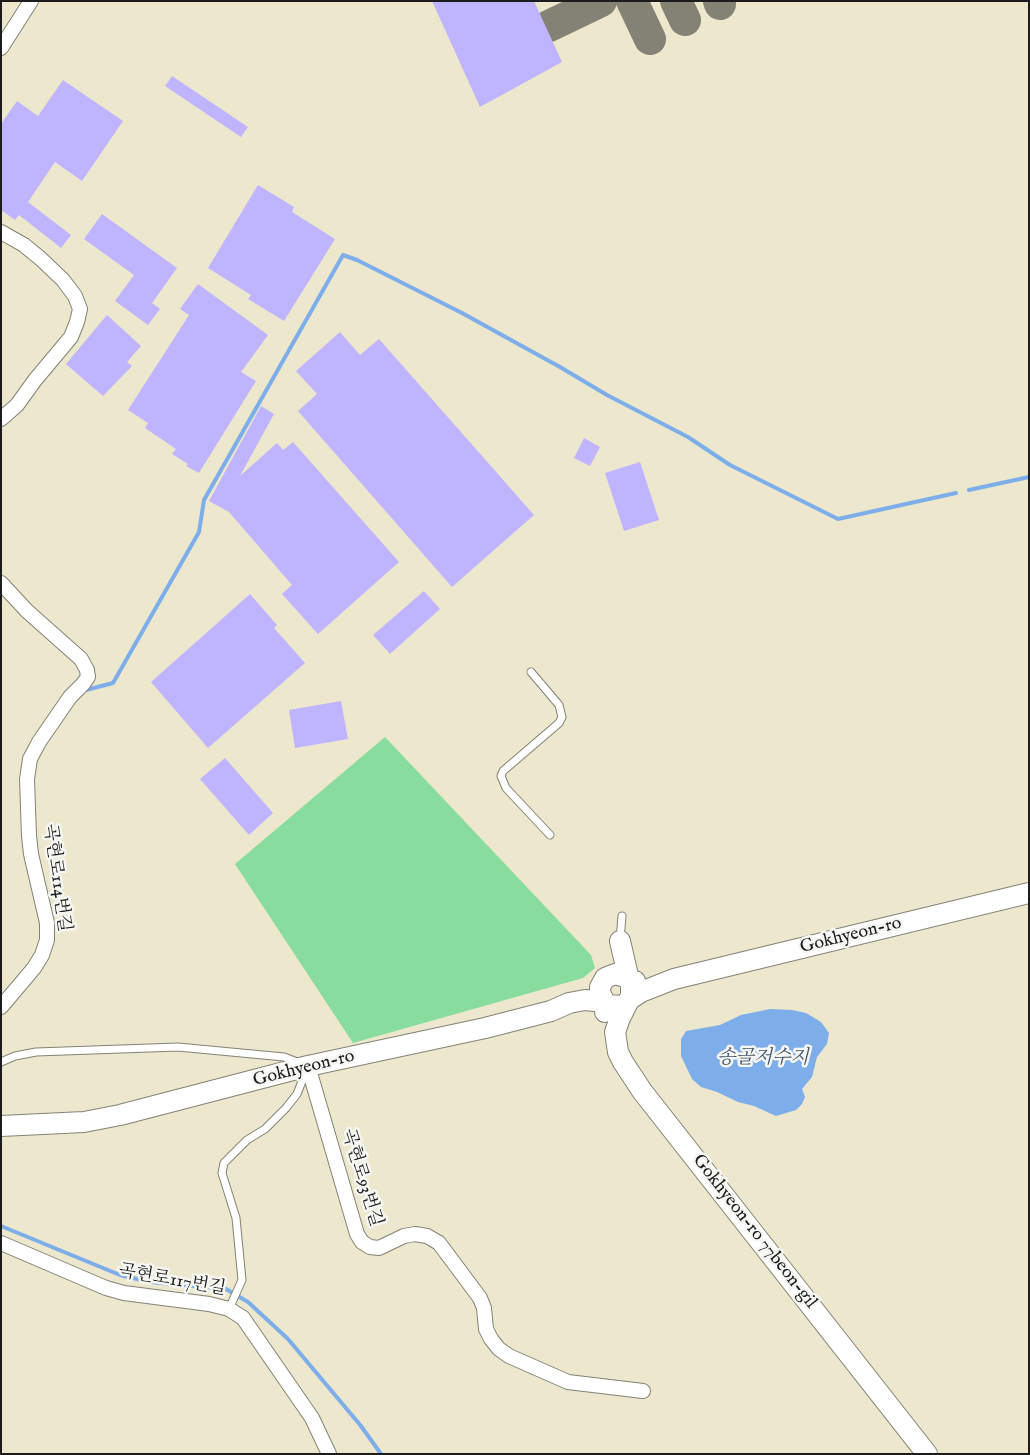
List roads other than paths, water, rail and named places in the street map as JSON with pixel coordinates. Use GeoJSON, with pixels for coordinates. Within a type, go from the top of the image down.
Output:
{"type":"FeatureCollection","features":[{"type":"Feature","properties":{"kind":"main road","name":"Gokhyeon-ro"},"geometry":{"type":"LineString","coordinates":[[674,979],[1029,893]]}},
{"type":"Feature","properties":{"kind":"main road"},"geometry":{"type":"LineString","coordinates":[[620,941],[630,960],[642,971],[650,975],[674,979]]}},
{"type":"Feature","properties":{"kind":"main road"},"geometry":{"type":"LineString","coordinates":[[569,1003],[589,991],[604,975],[616,956],[620,941]]}},
{"type":"Feature","properties":{"kind":"main road"},"geometry":{"type":"LineString","coordinates":[[620,941],[632,990],[629,1000]]}},
{"type":"Feature","properties":{"kind":"main road"},"geometry":{"type":"LineString","coordinates":[[604,975],[615,974],[629,980],[674,979]]}},
{"type":"Feature","properties":{"kind":"main road"},"geometry":{"type":"LineString","coordinates":[[604,975],[600,993],[605,1002],[608,1023],[618,1052]]}},
{"type":"Feature","properties":{"kind":"main road"},"geometry":{"type":"LineString","coordinates":[[629,1000],[674,979]]}},
{"type":"Feature","properties":{"kind":"main road"},"geometry":{"type":"LineString","coordinates":[[618,1052],[620,1033],[634,1009],[657,988],[674,979]]}},
{"type":"Feature","properties":{"kind":"main road","name":"Gokhyeon-ro"},"geometry":{"type":"LineString","coordinates":[[1,1126],[84,1122],[120,1115],[308,1066],[485,1028],[551,1011],[569,1003],[585,1000],[620,1006],[629,1000]]}},
{"type":"Feature","properties":{"kind":"main road","name":"Gokhyeon-ro 77beon-gil"},"geometry":{"type":"LineString","coordinates":[[629,1000],[615,1032],[618,1052],[642,1091],[927,1454]]}},
{"type":"Feature","properties":{"kind":"main road"},"geometry":{"type":"LineString","coordinates":[[569,1003],[585,1008],[594,1015],[608,1032],[618,1052]]}},
{"type":"Feature","properties":{"kind":"street"},"geometry":{"type":"LineString","coordinates":[[1,48],[31,1]]}},
{"type":"Feature","properties":{"kind":"street"},"geometry":{"type":"LineString","coordinates":[[1,232],[24,245],[63,280],[75,296],[80,309],[71,337],[17,405],[1,419]]}},
{"type":"Feature","properties":{"kind":"street","name":"곡현로114번길"},"geometry":{"type":"LineString","coordinates":[[1,583],[27,611],[81,659],[87,670],[88,677],[84,684],[70,697],[39,742],[30,759],[26,779],[29,836],[31,854],[47,923],[47,940],[34,968],[1,1007]]}},
{"type":"Feature","properties":{"kind":"street","name":"곡현로93번길"},"geometry":{"type":"LineString","coordinates":[[308,1066],[362,1242],[370,1247],[379,1248],[404,1236],[415,1234],[426,1236],[439,1243],[480,1298],[484,1308],[486,1329],[499,1349],[509,1356],[568,1382],[643,1391]]}},
{"type":"Feature","properties":{"kind":"street","name":"곡현로117번길"},"geometry":{"type":"LineString","coordinates":[[1,1243],[106,1288],[124,1293],[209,1304],[229,1310],[243,1318],[312,1418],[328,1454]]}},
{"type":"Feature","properties":{"kind":"lane"},"geometry":{"type":"LineString","coordinates":[[531,672],[559,704],[562,718],[559,723],[503,771],[501,776],[506,788],[550,835]]}},
{"type":"Feature","properties":{"kind":"lane"},"geometry":{"type":"LineString","coordinates":[[620,941],[622,916]]}},
{"type":"Feature","properties":{"kind":"lane"},"geometry":{"type":"LineString","coordinates":[[1,1062],[15,1056],[36,1052],[178,1047],[284,1057],[308,1066],[297,1094],[286,1108],[265,1129],[247,1140],[224,1163],[222,1173],[236,1218],[242,1280],[229,1310]]}},
{"type":"Feature","properties":{"kind":"water","name":"송골저수지"},"geometry":{"type":"Polygon","coordinates":[[[770,1009],[806,1013],[821,1022],[829,1033],[827,1044],[817,1057],[812,1077],[802,1089],[805,1097],[802,1104],[796,1110],[776,1116],[701,1087],[692,1079],[681,1056],[681,1039],[686,1031],[720,1025],[741,1015],[770,1009]]]}},
{"type":"Feature","properties":{"kind":"waterway"},"geometry":{"type":"LineString","coordinates":[[86,690],[113,683],[199,532],[204,500],[343,255],[357,260],[462,313],[607,395],[688,437],[730,465],[838,519],[956,493]]}},
{"type":"Feature","properties":{"kind":"waterway"},"geometry":{"type":"LineString","coordinates":[[969,490],[1029,477]]}},
{"type":"Feature","properties":{"kind":"waterway"},"geometry":{"type":"LineString","coordinates":[[1,1226],[120,1275],[150,1282],[226,1289],[248,1302],[288,1339],[361,1426],[381,1454]]}}]}
